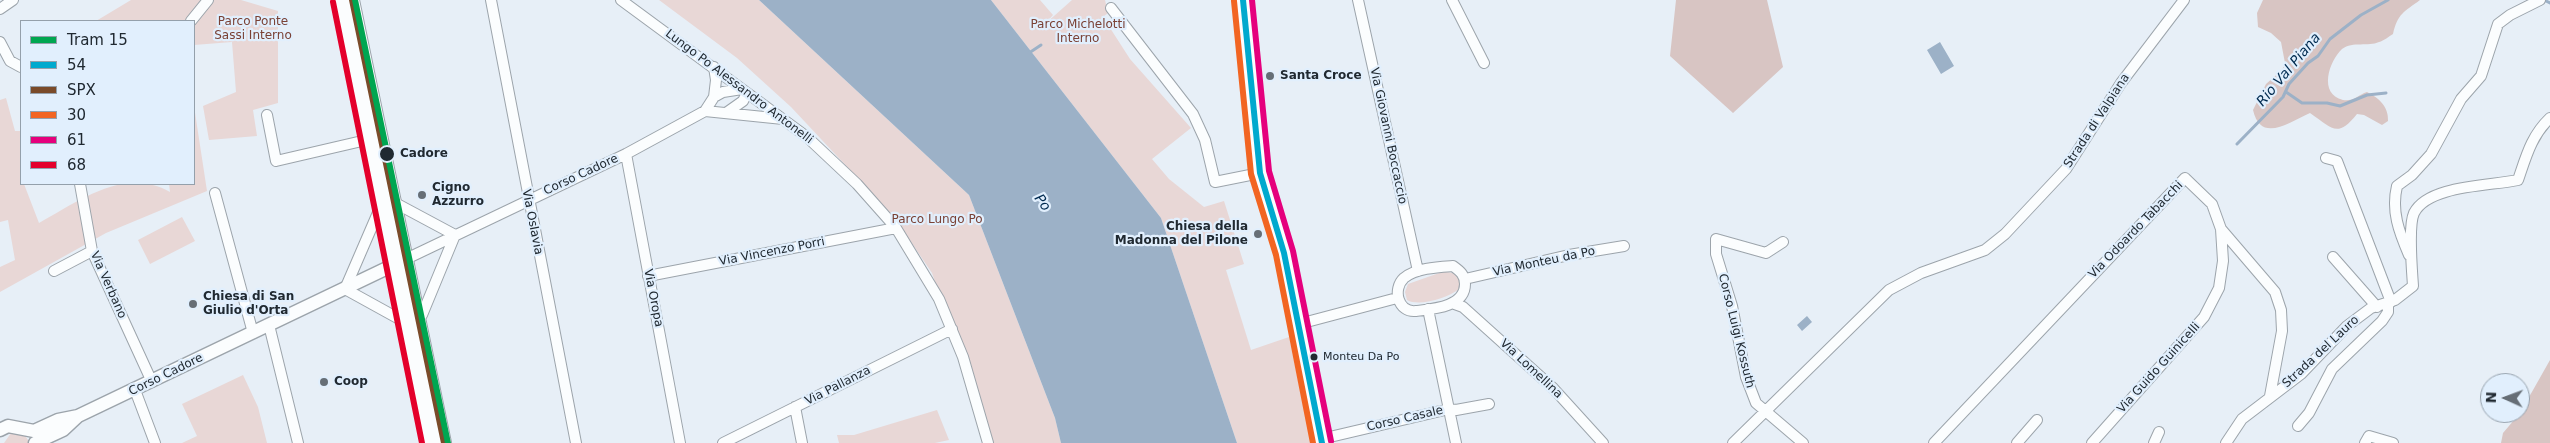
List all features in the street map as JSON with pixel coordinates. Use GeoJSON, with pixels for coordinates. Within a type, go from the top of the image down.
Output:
{"type":"FeatureCollection","features":[{"type":"Feature","properties":{"kind":"main road"},"geometry":{"type":"LineString","coordinates":[[342,0],[375,138],[413,318],[444,443]]}},
{"type":"Feature","properties":{"kind":"main road"},"geometry":{"type":"LineString","coordinates":[[352,0],[375,138]]}},
{"type":"Feature","properties":{"kind":"main road","name":"Corso Casale"},"geometry":{"type":"LineString","coordinates":[[1243,0],[1260,172],[1284,253],[1321,441]]}},
{"type":"Feature","properties":{"kind":"main road"},"geometry":{"type":"LineString","coordinates":[[413,318],[432,443]]}},
{"type":"Feature","properties":{"kind":"street"},"geometry":{"type":"LineString","coordinates":[[0,9],[13,0]]}},
{"type":"Feature","properties":{"kind":"street"},"geometry":{"type":"LineString","coordinates":[[192,20],[208,0]]}},
{"type":"Feature","properties":{"kind":"street","name":"Via Oslavia"},"geometry":{"type":"LineString","coordinates":[[491,0],[576,443]]}},
{"type":"Feature","properties":{"kind":"street","name":"Lungo Po Alessandro Antonelli"},"geometry":{"type":"LineString","coordinates":[[621,0],[807,136],[857,184],[896,228],[926,275],[952,329],[975,393],[988,443]]}},
{"type":"Feature","properties":{"kind":"street","name":"Via Giovanni Boccaccio"},"geometry":{"type":"LineString","coordinates":[[1358,0],[1418,272]]}},
{"type":"Feature","properties":{"kind":"street"},"geometry":{"type":"LineString","coordinates":[[1452,0],[1484,63]]}},
{"type":"Feature","properties":{"kind":"street","name":"Strada di Valpiana"},"geometry":{"type":"LineString","coordinates":[[1733,443],[1767,412],[1889,290],[1921,273],[1985,250],[2005,234],[2066,169],[2121,83],[2184,0]]}},
{"type":"Feature","properties":{"kind":"street","name":"Strada del Lauro"},"geometry":{"type":"LineString","coordinates":[[2412,261],[2401,236],[2393,203],[2397,186],[2412,175],[2431,154],[2461,99],[2481,76],[2498,24],[2510,15],[2540,0]]}},
{"type":"Feature","properties":{"kind":"street"},"geometry":{"type":"LineString","coordinates":[[1111,8],[1194,114],[1205,140],[1215,182],[1260,172]]}},
{"type":"Feature","properties":{"kind":"street"},"geometry":{"type":"LineString","coordinates":[[0,42],[10,62],[20,67]]}},
{"type":"Feature","properties":{"kind":"street"},"geometry":{"type":"LineString","coordinates":[[714,67],[716,80],[714,97]]}},
{"type":"Feature","properties":{"kind":"street"},"geometry":{"type":"LineString","coordinates":[[714,97],[723,92],[744,91],[742,101],[726,113]]}},
{"type":"Feature","properties":{"kind":"street","name":"Corso Cadore"},"geometry":{"type":"LineString","coordinates":[[7,426],[34,431],[58,420],[78,416],[135,390],[401,262],[455,234],[626,154],[705,111],[714,97]]}},
{"type":"Feature","properties":{"kind":"street"},"geometry":{"type":"LineString","coordinates":[[705,111],[784,119]]}},
{"type":"Feature","properties":{"kind":"street"},"geometry":{"type":"LineString","coordinates":[[267,115],[276,161],[375,138]]}},
{"type":"Feature","properties":{"kind":"street","name":"Strada del Lauro"},"geometry":{"type":"LineString","coordinates":[[2228,442],[2242,419],[2301,374],[2347,326],[2377,307],[2390,303],[2413,286],[2414,214],[2422,201],[2440,192],[2518,180],[2529,145],[2540,128],[2550,118]]}},
{"type":"Feature","properties":{"kind":"street","name":"Via Oropa"},"geometry":{"type":"LineString","coordinates":[[626,154],[680,443]]}},
{"type":"Feature","properties":{"kind":"street"},"geometry":{"type":"LineString","coordinates":[[2326,158],[2337,161],[2390,303]]}},
{"type":"Feature","properties":{"kind":"street","name":"Via Odoardo Tabacchi"},"geometry":{"type":"LineString","coordinates":[[1934,443],[2185,178],[2212,204],[2221,229],[2275,292],[2281,310],[2282,331],[2270,396]]}},
{"type":"Feature","properties":{"kind":"street","name":"Via Verbano"},"geometry":{"type":"LineString","coordinates":[[80,185],[92,251],[152,382]]}},
{"type":"Feature","properties":{"kind":"street"},"geometry":{"type":"LineString","coordinates":[[215,193],[253,333]]}},
{"type":"Feature","properties":{"kind":"street"},"geometry":{"type":"LineString","coordinates":[[399,205],[455,234],[422,315],[403,322],[345,289],[380,208],[399,205]]}},
{"type":"Feature","properties":{"kind":"street","name":"Via Vincenzo Porri"},"geometry":{"type":"LineString","coordinates":[[648,276],[896,228]]}},
{"type":"Feature","properties":{"kind":"street","name":"Via Guido Guinicelli"},"geometry":{"type":"LineString","coordinates":[[2092,443],[2204,317],[2219,288],[2223,261],[2221,229]]}},
{"type":"Feature","properties":{"kind":"street","name":"Corso Luigi Kossuth"},"geometry":{"type":"LineString","coordinates":[[1783,242],[1766,253],[1716,239],[1716,254],[1732,306],[1746,377],[1756,403],[1803,443]]}},
{"type":"Feature","properties":{"kind":"street","name":"Via Monteu da Po"},"geometry":{"type":"LineString","coordinates":[[1465,279],[1569,254],[1624,246]]}},
{"type":"Feature","properties":{"kind":"street"},"geometry":{"type":"LineString","coordinates":[[54,271],[92,251]]}},
{"type":"Feature","properties":{"kind":"street"},"geometry":{"type":"LineString","coordinates":[[2333,257],[2377,307]]}},
{"type":"Feature","properties":{"kind":"street"},"geometry":{"type":"LineString","coordinates":[[1453,266],[1461,271],[1465,279],[1465,290],[1458,300],[1452,303],[1412,311],[1402,306],[1398,298],[1398,289],[1404,278],[1418,272],[1453,266]]}},
{"type":"Feature","properties":{"kind":"street"},"geometry":{"type":"LineString","coordinates":[[1299,324],[1398,298]]}},
{"type":"Feature","properties":{"kind":"street","name":"Via Lomellina"},"geometry":{"type":"LineString","coordinates":[[1452,303],[1463,308],[1553,388],[1603,443]]}},
{"type":"Feature","properties":{"kind":"street","name":"Strada del Lauro"},"geometry":{"type":"LineString","coordinates":[[2298,426],[2310,413],[2332,370],[2382,321],[2388,312],[2390,303]]}},
{"type":"Feature","properties":{"kind":"street"},"geometry":{"type":"LineString","coordinates":[[1428,309],[1456,443]]}},
{"type":"Feature","properties":{"kind":"street"},"geometry":{"type":"LineString","coordinates":[[270,325],[298,443]]}},
{"type":"Feature","properties":{"kind":"street","name":"Via Pallanza"},"geometry":{"type":"LineString","coordinates":[[723,443],[952,329]]}},
{"type":"Feature","properties":{"kind":"street"},"geometry":{"type":"LineString","coordinates":[[135,390],[155,443]]}},
{"type":"Feature","properties":{"kind":"street","name":"Corso Casale"},"geometry":{"type":"LineString","coordinates":[[1321,441],[1449,409],[1456,410],[1489,404]]}},
{"type":"Feature","properties":{"kind":"street"},"geometry":{"type":"LineString","coordinates":[[795,408],[802,443]]}},
{"type":"Feature","properties":{"kind":"street","name":"Corso Cadore"},"geometry":{"type":"LineString","coordinates":[[35,443],[63,430],[78,416]]}},
{"type":"Feature","properties":{"kind":"street"},"geometry":{"type":"LineString","coordinates":[[2017,443],[2036,420]]}},
{"type":"Feature","properties":{"kind":"street"},"geometry":{"type":"LineString","coordinates":[[7,426],[25,433],[28,443]]}},
{"type":"Feature","properties":{"kind":"street"},"geometry":{"type":"LineString","coordinates":[[2154,443],[2159,432]]}},
{"type":"Feature","properties":{"kind":"street"},"geometry":{"type":"LineString","coordinates":[[2365,443],[2369,436],[2393,443]]}},
{"type":"Feature","properties":{"kind":"green space","name":"Parco Ponte Sassi Interno"},"geometry":{"type":"Polygon","coordinates":[[[131,0],[241,0],[278,11],[278,103],[253,110],[257,136],[209,140],[203,106],[236,92],[232,42],[195,45],[195,20],[98,20],[131,0]]]}},
{"type":"Feature","properties":{"kind":"green space","name":"Parco Lungo Po"},"geometry":{"type":"Polygon","coordinates":[[[659,0],[759,0],[969,195],[1055,418],[1061,443],[991,443],[932,273],[894,217],[791,107],[737,58],[659,0]]]}},
{"type":"Feature","properties":{"kind":"green space","name":"Parco Michelotti Interno"},"geometry":{"type":"Polygon","coordinates":[[[991,0],[1040,0],[1053,15],[1045,24],[1072,0],[1105,0],[1108,13],[1103,17],[1130,59],[1191,128],[1152,159],[1169,179],[1204,207],[1224,201],[1244,264],[1226,270],[1251,350],[1289,337],[1311,443],[1237,443],[1161,218],[991,0]]]}},
{"type":"Feature","properties":{"kind":"green space"},"geometry":{"type":"Polygon","coordinates":[[[6,98],[15,131],[20,131],[20,185],[24,185],[39,223],[86,197],[119,185],[153,185],[170,192],[169,185],[195,185],[195,113],[207,191],[106,233],[0,292],[0,267],[15,260],[8,220],[0,222],[0,100],[6,98]]]}},
{"type":"Feature","properties":{"kind":"green space"},"geometry":{"type":"Polygon","coordinates":[[[182,217],[195,241],[150,264],[138,240],[182,217]]]}},
{"type":"Feature","properties":{"kind":"green space"},"geometry":{"type":"Polygon","coordinates":[[[1442,272],[1450,272],[1457,275],[1460,281],[1459,289],[1448,296],[1426,302],[1407,300],[1405,292],[1408,284],[1442,272]]]}},
{"type":"Feature","properties":{"kind":"green space"},"geometry":{"type":"Polygon","coordinates":[[[243,375],[258,407],[267,443],[182,443],[197,436],[182,404],[243,375]]]}},
{"type":"Feature","properties":{"kind":"green space"},"geometry":{"type":"Polygon","coordinates":[[[937,410],[949,440],[935,443],[839,443],[837,435],[854,435],[937,410]]]}},
{"type":"Feature","properties":{"kind":"green space"},"geometry":{"type":"Polygon","coordinates":[[[11,433],[24,434],[30,443],[4,443],[11,433]]]}},
{"type":"Feature","properties":{"kind":"shaded area"},"geometry":{"type":"Polygon","coordinates":[[[1676,0],[1767,0],[1783,67],[1733,113],[1670,56],[1676,0]]]}},
{"type":"Feature","properties":{"kind":"shaded area"},"geometry":{"type":"Polygon","coordinates":[[[2263,0],[2420,0],[2400,17],[2393,34],[2383,41],[2342,49],[2337,54],[2330,69],[2328,84],[2330,91],[2335,97],[2350,100],[2367,92],[2385,107],[2388,121],[2382,125],[2364,115],[2357,114],[2350,122],[2339,129],[2329,126],[2310,113],[2277,128],[2262,126],[2253,110],[2266,84],[2282,70],[2285,63],[2281,42],[2271,33],[2258,27],[2257,13],[2263,0]]]}},
{"type":"Feature","properties":{"kind":"shaded area"},"geometry":{"type":"Polygon","coordinates":[[[2550,360],[2550,443],[2501,443],[2503,433],[2512,423],[2530,423],[2530,395],[2550,360]]]}},
{"type":"Feature","properties":{"kind":"water","name":"Po"},"geometry":{"type":"Polygon","coordinates":[[[759,0],[991,0],[1161,218],[1237,443],[1061,443],[1055,418],[969,195],[759,0]]]}},
{"type":"Feature","properties":{"kind":"water"},"geometry":{"type":"Polygon","coordinates":[[[1940,42],[1954,66],[1941,74],[1927,50],[1940,42]]]}},
{"type":"Feature","properties":{"kind":"water"},"geometry":{"type":"Polygon","coordinates":[[[1807,316],[1812,322],[1802,331],[1797,325],[1807,316]]]}},
{"type":"Feature","properties":{"kind":"waterway","name":"Rio Val Piana"},"geometry":{"type":"LineString","coordinates":[[2237,144],[2283,97],[2289,84],[2308,63],[2318,56],[2330,39],[2361,15],[2388,0]]}},
{"type":"Feature","properties":{"kind":"waterway"},"geometry":{"type":"LineString","coordinates":[[2546,1],[2550,3]]}},
{"type":"Feature","properties":{"kind":"waterway"},"geometry":{"type":"LineString","coordinates":[[1029,53],[1041,45]]}},
{"type":"Feature","properties":{"kind":"waterway"},"geometry":{"type":"LineString","coordinates":[[2286,92],[2302,103],[2327,103],[2340,106],[2367,95],[2386,93]]}},
{"type":"Feature","properties":{"kind":"tram line","name":"15"},"geometry":{"type":"LineString","coordinates":[[355,0],[448,443]]}},
{"type":"Feature","properties":{"kind":"transit line","name":"SPX"},"geometry":{"type":"LineString","coordinates":[[352,0],[444,443]]}},
{"type":"Feature","properties":{"kind":"transit line","name":"54"},"geometry":{"type":"LineString","coordinates":[[1243,0],[1260,173],[1284,253],[1322,443]]}},
{"type":"Feature","properties":{"kind":"transit line","name":"61"},"geometry":{"type":"LineString","coordinates":[[1252,0],[1269,171],[1293,251],[1331,441]]}},
{"type":"Feature","properties":{"kind":"transit line","name":"30"},"geometry":{"type":"LineString","coordinates":[[1234,1],[1251,174],[1276,255],[1313,443]]}},
{"type":"Feature","properties":{"kind":"transit line","name":"68"},"geometry":{"type":"LineString","coordinates":[[333,2],[422,443]]}},
{"type":"Feature","properties":{"kind":"place","name":"Santa Croce"},"geometry":{"type":"Point","coordinates":[1270,76]}},
{"type":"Feature","properties":{"kind":"place","name":"Cadore"},"geometry":{"type":"Point","coordinates":[387,154]}},
{"type":"Feature","properties":{"kind":"place","name":"Cigno Azzurro"},"geometry":{"type":"Point","coordinates":[422,195]}},
{"type":"Feature","properties":{"kind":"place","name":"Chiesa della Madonna del Pilone"},"geometry":{"type":"Point","coordinates":[1258,234]}},
{"type":"Feature","properties":{"kind":"place","name":"Chiesa di San Giulio d'Orta"},"geometry":{"type":"Point","coordinates":[193,304]}},
{"type":"Feature","properties":{"kind":"place","name":"Monteu Da Po"},"geometry":{"type":"Point","coordinates":[1314,357]}},
{"type":"Feature","properties":{"kind":"place","name":"Coop"},"geometry":{"type":"Point","coordinates":[324,382]}}]}
